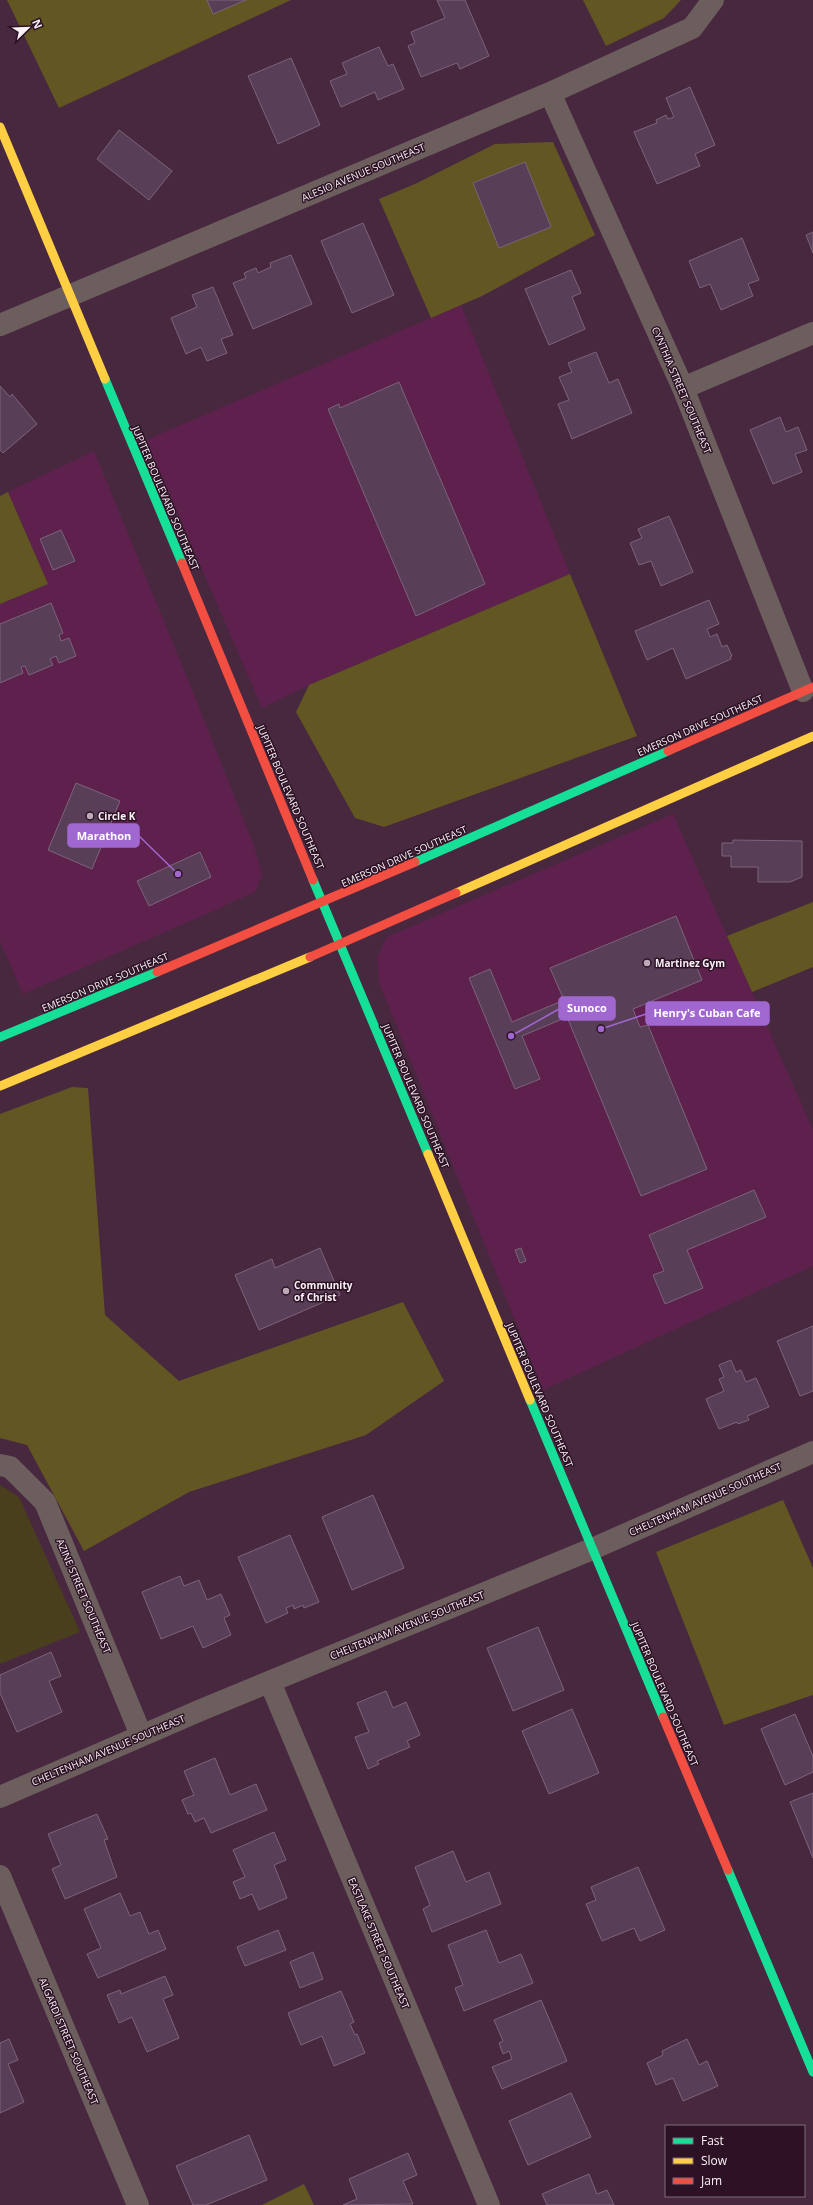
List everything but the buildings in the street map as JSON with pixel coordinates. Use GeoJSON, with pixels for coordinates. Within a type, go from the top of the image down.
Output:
{"type":"FeatureCollection","features":[{"type":"Feature","properties":{"kind":"street","name":"ALESIO AVENUE SOUTHEAST"},"geometry":{"type":"LineString","coordinates":[[0,325],[550,93],[692,28],[713,0]]}},
{"type":"Feature","properties":{"kind":"street","name":"CYNTHIA STREET SOUTHEAST"},"geometry":{"type":"LineString","coordinates":[[550,93],[683,388],[808,689]]}},
{"type":"Feature","properties":{"kind":"street","name":"JUPITER BOULEVARD SOUTHEAST"},"geometry":{"type":"LineString","coordinates":[[0,127],[592,1549],[813,2072]]}},
{"type":"Feature","properties":{"kind":"street"},"geometry":{"type":"LineString","coordinates":[[683,388],[813,333]]}},
{"type":"Feature","properties":{"kind":"street","name":"EMERSON DRIVE SOUTHEAST"},"geometry":{"type":"LineString","coordinates":[[0,1037],[323,903],[808,689]]}},
{"type":"Feature","properties":{"kind":"street"},"geometry":{"type":"LineString","coordinates":[[0,1086],[341,944],[813,736]]}},
{"type":"Feature","properties":{"kind":"street","name":"CHELTENHAM AVENUE SOUTHEAST"},"geometry":{"type":"LineString","coordinates":[[0,1797],[142,1735],[592,1549],[813,1452]]}},
{"type":"Feature","properties":{"kind":"street","name":"AZINE STREET SOUTHEAST"},"geometry":{"type":"LineString","coordinates":[[5,1466],[44,1502],[142,1735]]}},
{"type":"Feature","properties":{"kind":"street","name":"EASTLAKE STREET SOUTHEAST"},"geometry":{"type":"LineString","coordinates":[[270,1682],[489,2205]]}},
{"type":"Feature","properties":{"kind":"street","name":"ALGARDI STREET SOUTHEAST"},"geometry":{"type":"LineString","coordinates":[[0,1876],[138,2205]]}},
{"type":"Feature","properties":{"kind":"shaded area"},"geometry":{"type":"Polygon","coordinates":[[[7,0],[291,0],[59,108],[7,0]]]}},
{"type":"Feature","properties":{"kind":"shaded area"},"geometry":{"type":"Polygon","coordinates":[[[583,0],[681,0],[664,18],[606,46],[583,0]]]}},
{"type":"Feature","properties":{"kind":"shaded area"},"geometry":{"type":"Polygon","coordinates":[[[553,142],[595,235],[482,296],[431,318],[379,199],[415,184],[495,144],[553,142]]]}},
{"type":"Feature","properties":{"kind":"shaded area"},"geometry":{"type":"Polygon","coordinates":[[[461,305],[570,574],[309,685],[262,708],[146,440],[461,305]]]}},
{"type":"Feature","properties":{"kind":"shaded area"},"geometry":{"type":"Polygon","coordinates":[[[94,451],[193,692],[254,846],[262,874],[256,891],[23,994],[0,941],[0,604],[48,584],[8,492],[94,451]]]}},
{"type":"Feature","properties":{"kind":"shaded area"},"geometry":{"type":"Polygon","coordinates":[[[8,492],[48,584],[0,604],[0,496],[8,492]]]}},
{"type":"Feature","properties":{"kind":"shaded area"},"geometry":{"type":"Polygon","coordinates":[[[570,574],[637,736],[384,827],[355,818],[296,712],[309,685],[570,574]]]}},
{"type":"Feature","properties":{"kind":"shaded area"},"geometry":{"type":"Polygon","coordinates":[[[673,814],[813,1130],[813,1266],[543,1390],[379,982],[377,957],[387,937],[673,814]]]}},
{"type":"Feature","properties":{"kind":"shaded area"},"geometry":{"type":"Polygon","coordinates":[[[813,902],[813,967],[752,992],[727,936],[813,902]]]}},
{"type":"Feature","properties":{"kind":"shaded area"},"geometry":{"type":"Polygon","coordinates":[[[72,1087],[88,1088],[105,1315],[179,1381],[403,1302],[444,1381],[366,1435],[189,1492],[84,1551],[27,1445],[0,1438],[0,1114],[72,1087]]]}},
{"type":"Feature","properties":{"kind":"shaded area"},"geometry":{"type":"Polygon","coordinates":[[[0,1485],[19,1497],[80,1632],[0,1664],[0,1485]]]}},
{"type":"Feature","properties":{"kind":"shaded area"},"geometry":{"type":"Polygon","coordinates":[[[783,1500],[813,1568],[813,1695],[724,1725],[656,1552],[783,1500]]]}},
{"type":"Feature","properties":{"kind":"shaded area"},"geometry":{"type":"Polygon","coordinates":[[[304,2184],[314,2205],[262,2205],[304,2184]]]}},
{"type":"Feature","properties":{"kind":"traffic: fast"},"geometry":{"type":"LineString","coordinates":[[105,379],[182,563]]}},
{"type":"Feature","properties":{"kind":"traffic: fast"},"geometry":{"type":"LineString","coordinates":[[415,862],[668,751]]}},
{"type":"Feature","properties":{"kind":"traffic: fast"},"geometry":{"type":"LineString","coordinates":[[313,880],[428,1154]]}},
{"type":"Feature","properties":{"kind":"traffic: fast"},"geometry":{"type":"LineString","coordinates":[[0,1037],[157,972]]}},
{"type":"Feature","properties":{"kind":"traffic: fast"},"geometry":{"type":"LineString","coordinates":[[530,1400],[663,1717]]}},
{"type":"Feature","properties":{"kind":"traffic: fast"},"geometry":{"type":"LineString","coordinates":[[728,1870],[813,2072]]}},
{"type":"Feature","properties":{"kind":"traffic: slow"},"geometry":{"type":"LineString","coordinates":[[0,127],[105,379]]}},
{"type":"Feature","properties":{"kind":"traffic: slow"},"geometry":{"type":"LineString","coordinates":[[456,893],[813,736]]}},
{"type":"Feature","properties":{"kind":"traffic: slow"},"geometry":{"type":"LineString","coordinates":[[0,1086],[310,957]]}},
{"type":"Feature","properties":{"kind":"traffic: slow"},"geometry":{"type":"LineString","coordinates":[[428,1154],[530,1400]]}},
{"type":"Feature","properties":{"kind":"traffic: jam"},"geometry":{"type":"LineString","coordinates":[[182,563],[313,880]]}},
{"type":"Feature","properties":{"kind":"traffic: jam"},"geometry":{"type":"LineString","coordinates":[[668,751],[813,687]]}},
{"type":"Feature","properties":{"kind":"traffic: jam"},"geometry":{"type":"LineString","coordinates":[[157,972],[415,862]]}},
{"type":"Feature","properties":{"kind":"traffic: jam"},"geometry":{"type":"LineString","coordinates":[[310,957],[456,893]]}},
{"type":"Feature","properties":{"kind":"traffic: jam"},"geometry":{"type":"LineString","coordinates":[[663,1717],[728,1870]]}},
{"type":"Feature","properties":{"kind":"place","name":"Circle K"},"geometry":{"type":"Point","coordinates":[90,816]}},
{"type":"Feature","properties":{"kind":"place","name":"Marathon"},"geometry":{"type":"Point","coordinates":[178,874]}},
{"type":"Feature","properties":{"kind":"place","name":"Martinez Gym"},"geometry":{"type":"Point","coordinates":[647,963]}},
{"type":"Feature","properties":{"kind":"place","name":"Henry's Cuban Cafe"},"geometry":{"type":"Point","coordinates":[601,1029]}},
{"type":"Feature","properties":{"kind":"place","name":"Sunoco"},"geometry":{"type":"Point","coordinates":[511,1036]}},
{"type":"Feature","properties":{"kind":"place","name":"Community of Christ"},"geometry":{"type":"Point","coordinates":[286,1291]}}]}
